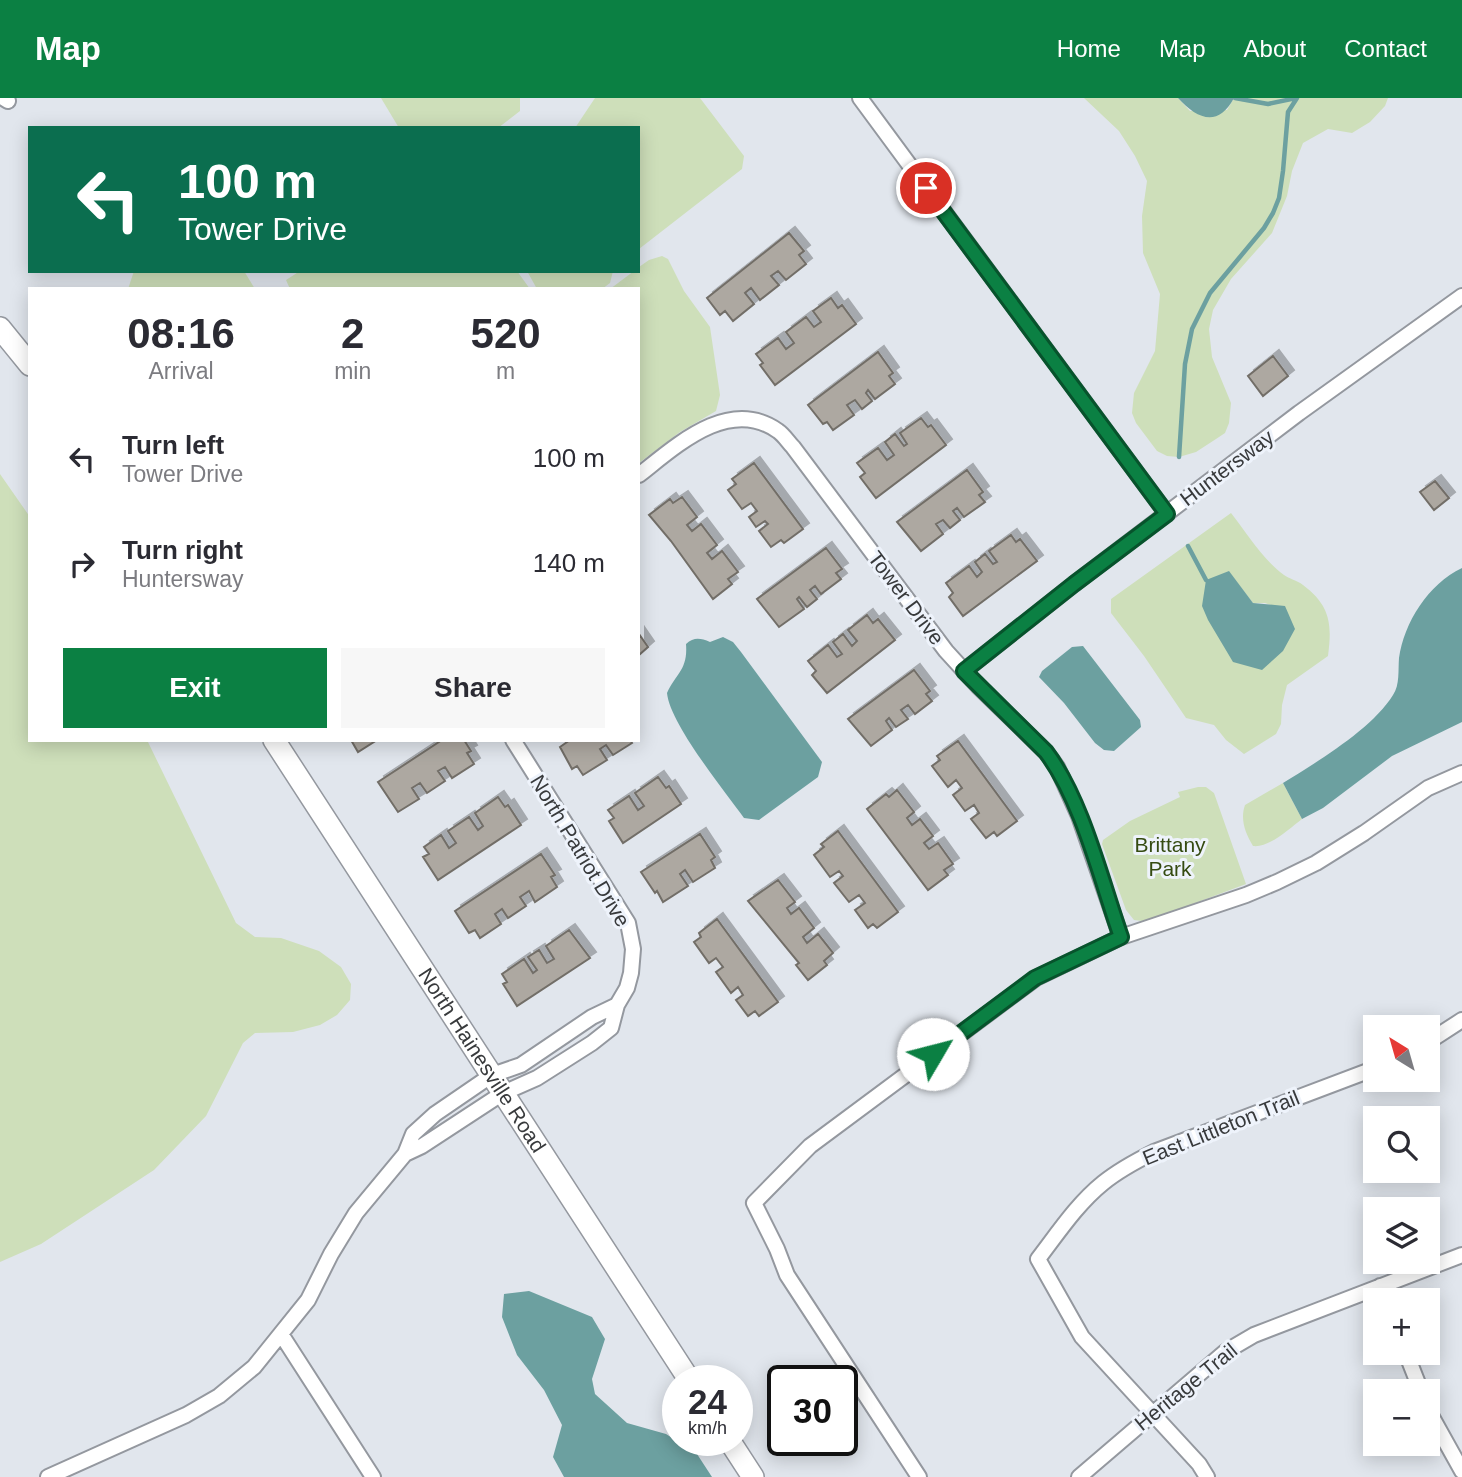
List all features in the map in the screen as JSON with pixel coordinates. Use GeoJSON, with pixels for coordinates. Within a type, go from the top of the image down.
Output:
{"type":"FeatureCollection","features":[{"type":"Feature","properties":{"kind":"main road"},"geometry":{"type":"LineString","coordinates":[[0,328],[28,363]]}},
{"type":"Feature","properties":{"kind":"main road","name":"North Hainesville Road"},"geometry":{"type":"LineString","coordinates":[[275,742],[680,1365]]}},
{"type":"Feature","properties":{"kind":"main road"},"geometry":{"type":"LineString","coordinates":[[739,1456],[752,1477]]}},
{"type":"Feature","properties":{"kind":"street"},"geometry":{"type":"LineString","coordinates":[[860,98],[1167,514]]}},
{"type":"Feature","properties":{"kind":"street","name":"Huntersway"},"geometry":{"type":"LineString","coordinates":[[964,671],[1299,413],[1460,301]]}},
{"type":"Feature","properties":{"kind":"street","name":"Tower Drive"},"geometry":{"type":"LineString","coordinates":[[640,474],[686,440],[715,423],[740,419],[762,424],[778,432],[793,447],[898,589],[964,671],[1046,752],[1057,767],[1079,816],[1121,937]]}},
{"type":"Feature","properties":{"kind":"street","name":"North Patriot Drive"},"geometry":{"type":"LineString","coordinates":[[497,1084],[537,1078],[592,1044],[611,1028],[617,1006],[627,988],[633,949],[628,923],[514,742]]}},
{"type":"Feature","properties":{"kind":"street"},"geometry":{"type":"LineString","coordinates":[[919,1477],[787,1275],[754,1203],[810,1146],[1035,978],[1121,937],[1246,895],[1316,863],[1427,788],[1462,773]]}},
{"type":"Feature","properties":{"kind":"street"},"geometry":{"type":"LineString","coordinates":[[405,1154],[422,1146],[521,1065],[592,1017],[617,1006]]}},
{"type":"Feature","properties":{"kind":"street"},"geometry":{"type":"LineString","coordinates":[[1440,1034],[1462,1020]]}},
{"type":"Feature","properties":{"kind":"street","name":"East Littleton Trail"},"geometry":{"type":"LineString","coordinates":[[1152,1413],[1082,1337],[1038,1259],[1075,1212],[1100,1185],[1122,1168],[1154,1152],[1363,1073]]}},
{"type":"Feature","properties":{"kind":"street"},"geometry":{"type":"LineString","coordinates":[[48,1477],[186,1415],[219,1396],[254,1367],[308,1300],[356,1213],[405,1154],[409,1141],[423,1125],[497,1084]]}},
{"type":"Feature","properties":{"kind":"street","name":"Heritage Trail"},"geometry":{"type":"LineString","coordinates":[[1393,1288],[1462,1255]]}},
{"type":"Feature","properties":{"kind":"street","name":"Heritage Trail"},"geometry":{"type":"LineString","coordinates":[[1079,1477],[1225,1352],[1254,1335],[1363,1300]]}},
{"type":"Feature","properties":{"kind":"street"},"geometry":{"type":"LineString","coordinates":[[281,1334],[373,1477]]}},
{"type":"Feature","properties":{"kind":"street"},"geometry":{"type":"LineString","coordinates":[[1152,1413],[1199,1464],[1207,1477]]}},
{"type":"Feature","properties":{"kind":"street"},"geometry":{"type":"LineString","coordinates":[[1440,1432],[1462,1471]]}},
{"type":"Feature","properties":{"kind":"green space"},"geometry":{"type":"Polygon","coordinates":[[[381,98],[520,98],[520,111],[501,126],[398,126],[381,98]]]}},
{"type":"Feature","properties":{"kind":"green space"},"geometry":{"type":"Polygon","coordinates":[[[595,98],[700,98],[744,156],[742,169],[640,248],[640,126],[576,126],[595,98]]]}},
{"type":"Feature","properties":{"kind":"green space"},"geometry":{"type":"Polygon","coordinates":[[[1084,98],[1178,98],[1190,111],[1227,110],[1234,98],[1388,98],[1385,106],[1370,122],[1352,133],[1328,129],[1303,143],[1292,171],[1287,196],[1272,233],[1231,279],[1213,310],[1209,329],[1212,357],[1231,403],[1229,423],[1225,433],[1196,452],[1179,457],[1167,456],[1157,451],[1136,423],[1132,413],[1134,393],[1155,351],[1160,294],[1143,253],[1142,216],[1147,181],[1119,131],[1084,98]]]}},
{"type":"Feature","properties":{"kind":"green space"},"geometry":{"type":"Polygon","coordinates":[[[662,256],[668,259],[684,291],[710,327],[720,395],[716,411],[680,432],[640,462],[640,287],[613,287],[631,273],[640,273],[640,266],[662,256]]]}},
{"type":"Feature","properties":{"kind":"green space"},"geometry":{"type":"Polygon","coordinates":[[[133,273],[245,273],[254,287],[129,287],[133,273]]]}},
{"type":"Feature","properties":{"kind":"green space"},"geometry":{"type":"Polygon","coordinates":[[[297,273],[518,273],[529,287],[289,287],[286,280],[297,273]]]}},
{"type":"Feature","properties":{"kind":"green space"},"geometry":{"type":"Polygon","coordinates":[[[528,273],[612,273],[610,283],[605,287],[536,287],[528,273]]]}},
{"type":"Feature","properties":{"kind":"green space"},"geometry":{"type":"Polygon","coordinates":[[[0,474],[28,514],[28,742],[148,742],[236,923],[255,937],[281,938],[319,951],[341,967],[351,984],[350,1000],[337,1015],[320,1025],[293,1032],[255,1033],[243,1043],[206,1116],[154,1170],[41,1244],[0,1262],[0,474]]]}},
{"type":"Feature","properties":{"kind":"green space"},"geometry":{"type":"Polygon","coordinates":[[[1231,513],[1269,562],[1284,575],[1303,585],[1319,601],[1328,617],[1328,656],[1287,685],[1281,724],[1276,734],[1244,754],[1226,740],[1214,725],[1186,718],[1111,613],[1111,599],[1231,513]],[[1228,571],[1262,670],[1276,607],[1253,603],[1228,571]]]}},
{"type":"Feature","properties":{"kind":"green space"},"geometry":{"type":"Polygon","coordinates":[[[1283,783],[1302,819],[1272,841],[1253,846],[1244,826],[1245,805],[1283,783]]]}},
{"type":"Feature","properties":{"kind":"green space","name":"Brittany Park"},"geometry":{"type":"Polygon","coordinates":[[[1206,787],[1214,793],[1246,884],[1158,917],[1134,920],[1126,910],[1102,844],[1103,840],[1130,821],[1180,797],[1178,792],[1206,787]]]}},
{"type":"Feature","properties":{"kind":"water"},"geometry":{"type":"Polygon","coordinates":[[[1178,98],[1234,98],[1221,114],[1207,117],[1193,111],[1178,98]]]}},
{"type":"Feature","properties":{"kind":"water"},"geometry":{"type":"Polygon","coordinates":[[[1462,568],[1462,722],[1392,756],[1323,808],[1302,819],[1283,783],[1343,744],[1384,708],[1397,687],[1399,658],[1412,618],[1428,594],[1462,568]]]}},
{"type":"Feature","properties":{"kind":"water"},"geometry":{"type":"Polygon","coordinates":[[[1229,571],[1253,603],[1285,606],[1295,629],[1283,651],[1262,670],[1233,662],[1202,606],[1206,580],[1229,571]]]}},
{"type":"Feature","properties":{"kind":"water"},"geometry":{"type":"Polygon","coordinates":[[[723,637],[733,642],[741,652],[822,762],[818,777],[759,820],[744,818],[712,774],[677,722],[667,693],[683,666],[686,644],[694,639],[710,642],[723,637]]]}},
{"type":"Feature","properties":{"kind":"water"},"geometry":{"type":"Polygon","coordinates":[[[1083,646],[1140,720],[1141,727],[1114,751],[1104,750],[1095,743],[1064,703],[1039,677],[1042,671],[1072,647],[1083,646]]]}},
{"type":"Feature","properties":{"kind":"water"},"geometry":{"type":"Polygon","coordinates":[[[529,1291],[592,1317],[605,1339],[592,1379],[595,1394],[627,1423],[662,1433],[662,1456],[698,1456],[712,1477],[564,1477],[553,1457],[562,1425],[544,1390],[517,1355],[502,1317],[504,1294],[529,1291]]]}},
{"type":"Feature","properties":{"kind":"building"},"geometry":{"type":"Polygon","coordinates":[[[789,233],[804,251],[799,255],[806,264],[786,280],[778,271],[771,276],[779,285],[760,300],[751,288],[745,293],[754,304],[733,321],[725,311],[720,315],[707,298],[789,233]]]}},
{"type":"Feature","properties":{"kind":"building"},"geometry":{"type":"Polygon","coordinates":[[[831,298],[838,308],[842,305],[856,324],[775,385],[760,365],[763,363],[756,354],[778,338],[786,349],[794,343],[786,332],[806,317],[814,327],[821,322],[813,311],[831,298]]]}},
{"type":"Feature","properties":{"kind":"building"},"geometry":{"type":"Polygon","coordinates":[[[878,352],[893,373],[889,376],[895,384],[875,399],[868,390],[866,393],[872,401],[862,409],[855,400],[847,405],[854,415],[833,430],[827,422],[823,424],[808,405],[878,352]]]}},
{"type":"Feature","properties":{"kind":"building"},"geometry":{"type":"Polygon","coordinates":[[[1273,356],[1288,376],[1263,396],[1248,376],[1273,356]]]}},
{"type":"Feature","properties":{"kind":"building"},"geometry":{"type":"Polygon","coordinates":[[[921,418],[928,427],[931,425],[946,445],[876,498],[860,477],[865,473],[857,463],[878,448],[887,460],[894,455],[885,442],[895,434],[904,446],[907,444],[900,433],[921,418]]]}},
{"type":"Feature","properties":{"kind":"building"},"geometry":{"type":"Polygon","coordinates":[[[754,463],[803,529],[784,543],[781,540],[771,547],[759,531],[768,524],[765,521],[756,527],[749,517],[757,511],[751,503],[742,509],[728,490],[736,484],[732,479],[754,463]]]}},
{"type":"Feature","properties":{"kind":"building"},"geometry":{"type":"Polygon","coordinates":[[[967,470],[983,492],[979,495],[985,502],[964,517],[957,508],[953,511],[960,520],[950,528],[943,520],[936,524],[943,534],[921,551],[897,522],[967,470]]]}},
{"type":"Feature","properties":{"kind":"building"},"geometry":{"type":"Polygon","coordinates":[[[1435,481],[1449,498],[1434,510],[1420,492],[1435,481]]]}},
{"type":"Feature","properties":{"kind":"building"},"geometry":{"type":"Polygon","coordinates":[[[682,497],[697,517],[687,525],[692,531],[701,524],[717,545],[707,553],[712,559],[722,551],[738,572],[728,579],[732,584],[713,599],[649,515],[670,499],[673,503],[682,497]]]}},
{"type":"Feature","properties":{"kind":"building"},"geometry":{"type":"Polygon","coordinates":[[[1011,535],[1016,542],[1020,539],[1037,561],[963,616],[949,597],[953,593],[946,583],[969,566],[977,577],[982,572],[975,562],[985,554],[993,564],[997,562],[989,551],[1011,535]]]}},
{"type":"Feature","properties":{"kind":"building"},"geometry":{"type":"Polygon","coordinates":[[[826,548],[842,569],[836,573],[841,579],[821,594],[815,586],[810,590],[817,599],[807,607],[799,597],[797,599],[804,609],[779,627],[757,599],[826,548]]]}},
{"type":"Feature","properties":{"kind":"building"},"geometry":{"type":"Polygon","coordinates":[[[867,615],[873,623],[878,619],[895,640],[827,693],[812,675],[816,671],[808,661],[828,645],[837,657],[842,654],[833,642],[843,634],[852,646],[857,641],[848,630],[867,615]]]}},
{"type":"Feature","properties":{"kind":"building"},"geometry":{"type":"Polygon","coordinates":[[[640,635],[648,647],[640,654],[640,635]]]}},
{"type":"Feature","properties":{"kind":"building"},"geometry":{"type":"Polygon","coordinates":[[[914,670],[930,691],[926,694],[932,701],[915,714],[908,705],[901,710],[908,719],[896,727],[889,718],[886,721],[892,730],[871,746],[848,719],[914,670]]]}},
{"type":"Feature","properties":{"kind":"building"},"geometry":{"type":"Polygon","coordinates":[[[958,741],[1017,821],[997,836],[994,832],[986,838],[971,819],[979,813],[974,805],[965,811],[953,795],[962,788],[956,780],[948,787],[932,766],[940,760],[937,756],[958,741]]]}},
{"type":"Feature","properties":{"kind":"building"},"geometry":{"type":"Polygon","coordinates":[[[352,742],[374,742],[358,752],[352,742]]]}},
{"type":"Feature","properties":{"kind":"building"},"geometry":{"type":"Polygon","coordinates":[[[439,742],[465,742],[471,751],[467,753],[474,764],[452,778],[445,767],[438,771],[445,781],[427,793],[420,783],[412,788],[419,799],[398,812],[378,782],[439,742]]]}},
{"type":"Feature","properties":{"kind":"building"},"geometry":{"type":"Polygon","coordinates":[[[567,742],[632,743],[613,755],[606,745],[600,749],[607,760],[583,775],[577,766],[572,769],[560,747],[567,742]]]}},
{"type":"Feature","properties":{"kind":"building"},"geometry":{"type":"Polygon","coordinates":[[[658,777],[666,788],[669,786],[681,804],[623,843],[609,821],[614,818],[608,810],[629,796],[638,810],[644,806],[635,793],[658,777]]]}},
{"type":"Feature","properties":{"kind":"building"},"geometry":{"type":"Polygon","coordinates":[[[897,790],[914,812],[907,818],[912,825],[920,819],[933,836],[924,843],[929,849],[938,843],[953,864],[944,870],[948,875],[928,890],[867,809],[886,794],[889,797],[897,790]]]}},
{"type":"Feature","properties":{"kind":"building"},"geometry":{"type":"Polygon","coordinates":[[[498,797],[505,807],[508,805],[521,825],[438,880],[423,857],[429,854],[424,847],[441,835],[449,848],[456,843],[448,831],[469,817],[478,830],[483,826],[475,813],[498,797]]]}},
{"type":"Feature","properties":{"kind":"building"},"geometry":{"type":"Polygon","coordinates":[[[838,831],[898,912],[877,928],[873,924],[868,928],[855,910],[865,903],[859,895],[849,902],[834,883],[843,876],[839,871],[830,877],[814,855],[824,847],[821,844],[838,831]]]}},
{"type":"Feature","properties":{"kind":"building"},"geometry":{"type":"Polygon","coordinates":[[[700,834],[715,857],[711,860],[715,868],[693,882],[685,870],[680,874],[688,886],[663,902],[641,872],[700,834]]]}},
{"type":"Feature","properties":{"kind":"building"},"geometry":{"type":"Polygon","coordinates":[[[541,854],[555,875],[551,877],[557,887],[535,902],[529,891],[520,897],[526,906],[508,918],[502,909],[495,914],[501,924],[480,938],[475,930],[469,933],[455,911],[541,854]]]}},
{"type":"Feature","properties":{"kind":"building"},"geometry":{"type":"Polygon","coordinates":[[[778,880],[795,902],[787,908],[791,914],[799,908],[814,928],[803,937],[807,943],[818,934],[833,953],[824,961],[827,965],[808,980],[796,965],[799,963],[748,901],[778,880]]]}},
{"type":"Feature","properties":{"kind":"building"},"geometry":{"type":"Polygon","coordinates":[[[717,919],[778,1002],[759,1016],[755,1011],[748,1016],[736,1000],[743,995],[738,987],[731,993],[716,972],[723,967],[716,958],[709,963],[694,942],[701,937],[699,933],[717,919]]]}},
{"type":"Feature","properties":{"kind":"building"},"geometry":{"type":"Polygon","coordinates":[[[569,930],[590,958],[517,1006],[503,984],[507,982],[502,974],[524,959],[533,973],[537,970],[528,957],[539,950],[547,963],[554,959],[546,946],[569,930]]]}},
{"type":"Feature","properties":{"kind":"waterway"},"geometry":{"type":"LineString","coordinates":[[1235,98],[1268,104],[1296,98]]}},
{"type":"Feature","properties":{"kind":"waterway"},"geometry":{"type":"LineString","coordinates":[[1179,457],[1185,364],[1192,329],[1210,293],[1264,228],[1273,213],[1279,198],[1288,112],[1297,98]]}},
{"type":"Feature","properties":{"kind":"waterway"},"geometry":{"type":"LineString","coordinates":[[1188,546],[1206,580]]}},
{"type":"Feature","properties":{"kind":"route"},"geometry":{"type":"LineString","coordinates":[[926,188],[1167,514],[964,671],[1046,752],[1057,767],[1070,790],[1121,937],[1035,978],[933,1054]]}}]}
